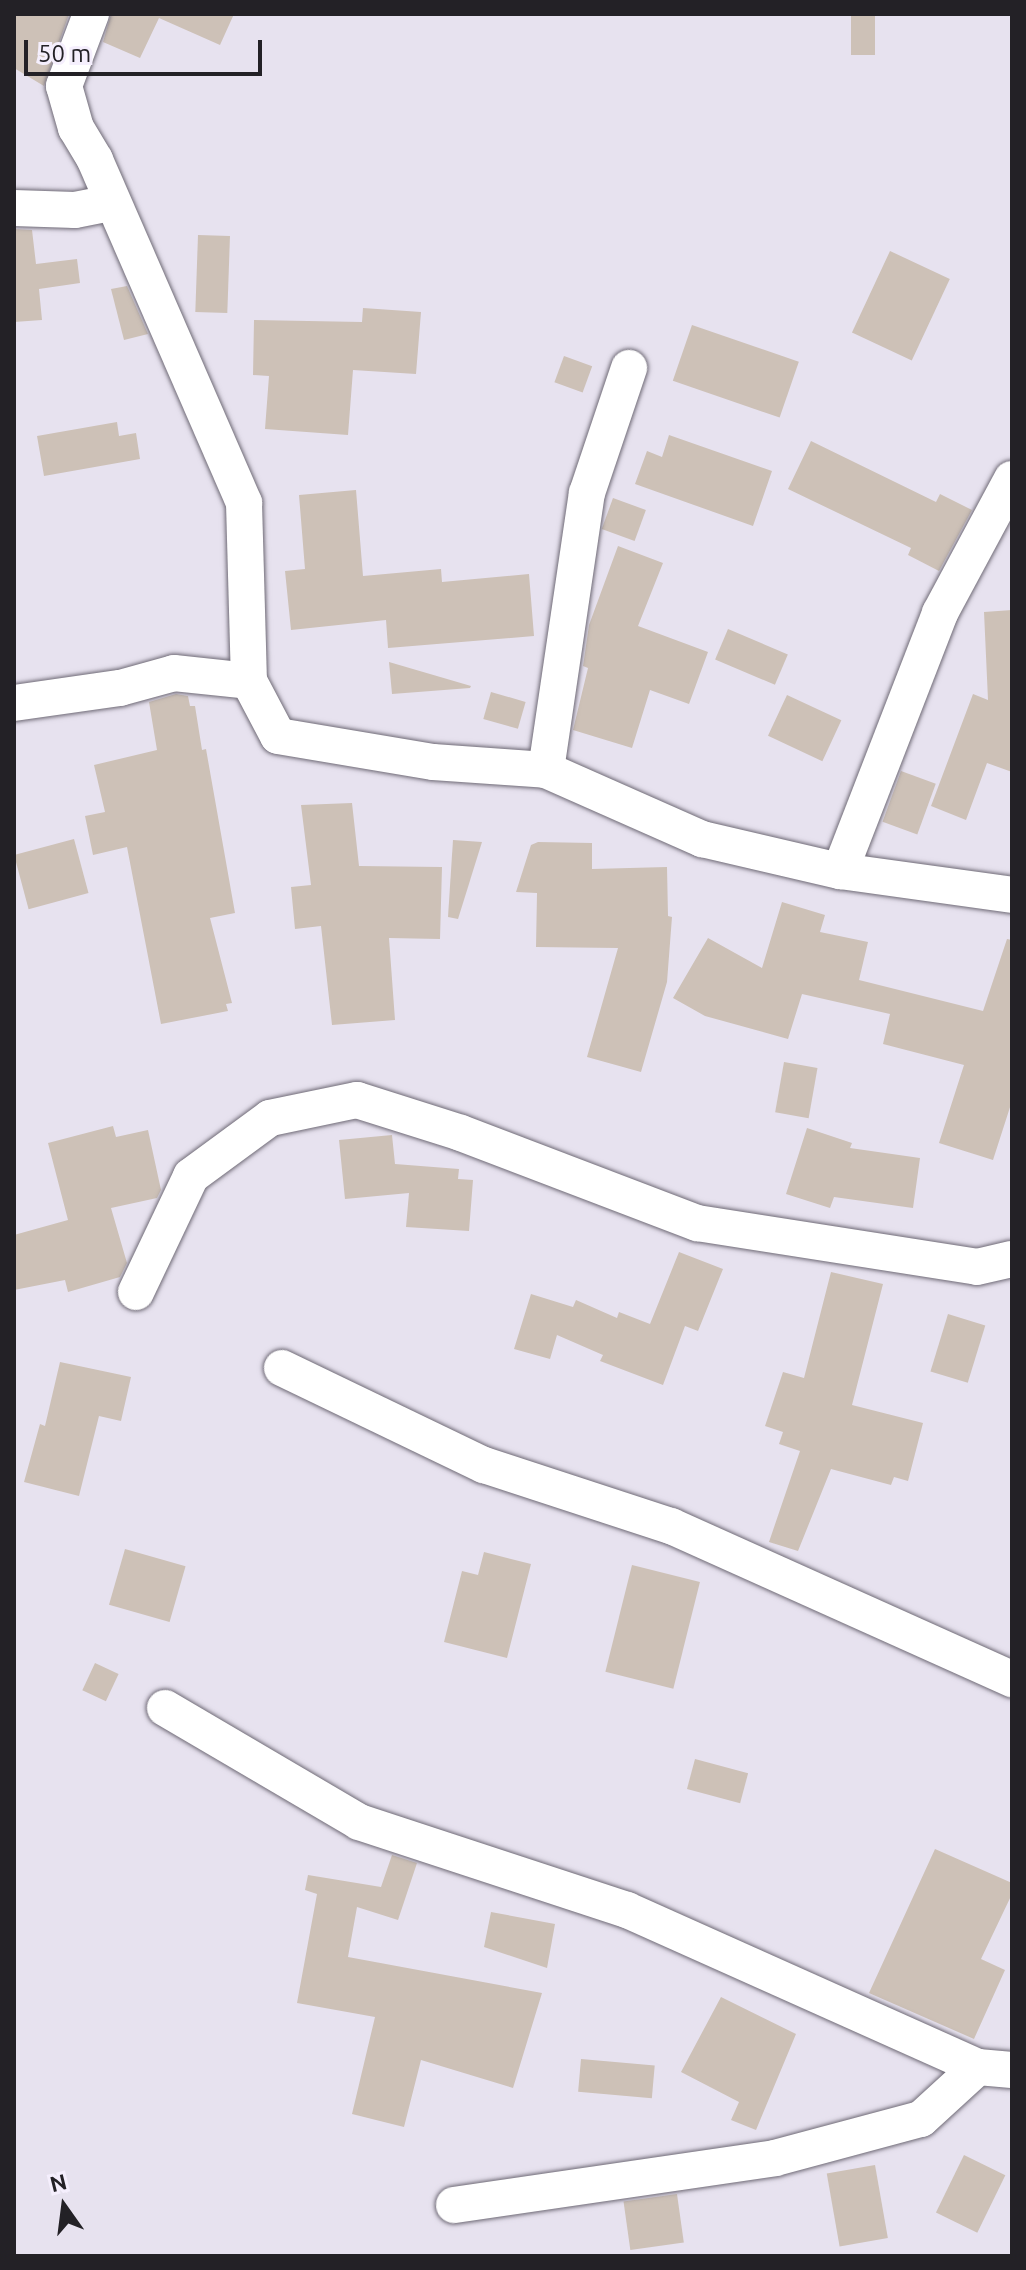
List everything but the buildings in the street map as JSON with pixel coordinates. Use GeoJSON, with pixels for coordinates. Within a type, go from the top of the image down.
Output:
{"type":"FeatureCollection","features":[{"type":"Feature","properties":{"kind":"street"},"geometry":{"type":"LineString","coordinates":[[91,14],[64,86],[76,128],[244,503],[249,681],[278,736],[433,762],[546,770],[702,839],[840,871],[1012,895]]}},
{"type":"Feature","properties":{"kind":"street"},"geometry":{"type":"LineString","coordinates":[[14,208],[75,210],[111,203]]}},
{"type":"Feature","properties":{"kind":"street"},"geometry":{"type":"LineString","coordinates":[[546,770],[587,493],[629,368]]}},
{"type":"Feature","properties":{"kind":"street"},"geometry":{"type":"LineString","coordinates":[[840,871],[940,613],[1012,479]]}},
{"type":"Feature","properties":{"kind":"street"},"geometry":{"type":"LineString","coordinates":[[14,703],[120,688],[174,673],[249,681]]}},
{"type":"Feature","properties":{"kind":"street"},"geometry":{"type":"LineString","coordinates":[[136,1292],[191,1176],[270,1118],[357,1100],[461,1133],[697,1223],[977,1267],[1012,1259]]}},
{"type":"Feature","properties":{"kind":"street"},"geometry":{"type":"LineString","coordinates":[[282,1368],[484,1465],[671,1526],[1012,1679]]}},
{"type":"Feature","properties":{"kind":"street"},"geometry":{"type":"LineString","coordinates":[[165,1708],[359,1822],[627,1910],[995,2069]]}},
{"type":"Feature","properties":{"kind":"street"},"geometry":{"type":"LineString","coordinates":[[454,2205],[775,2158],[921,2119],[995,2069]]}}]}
